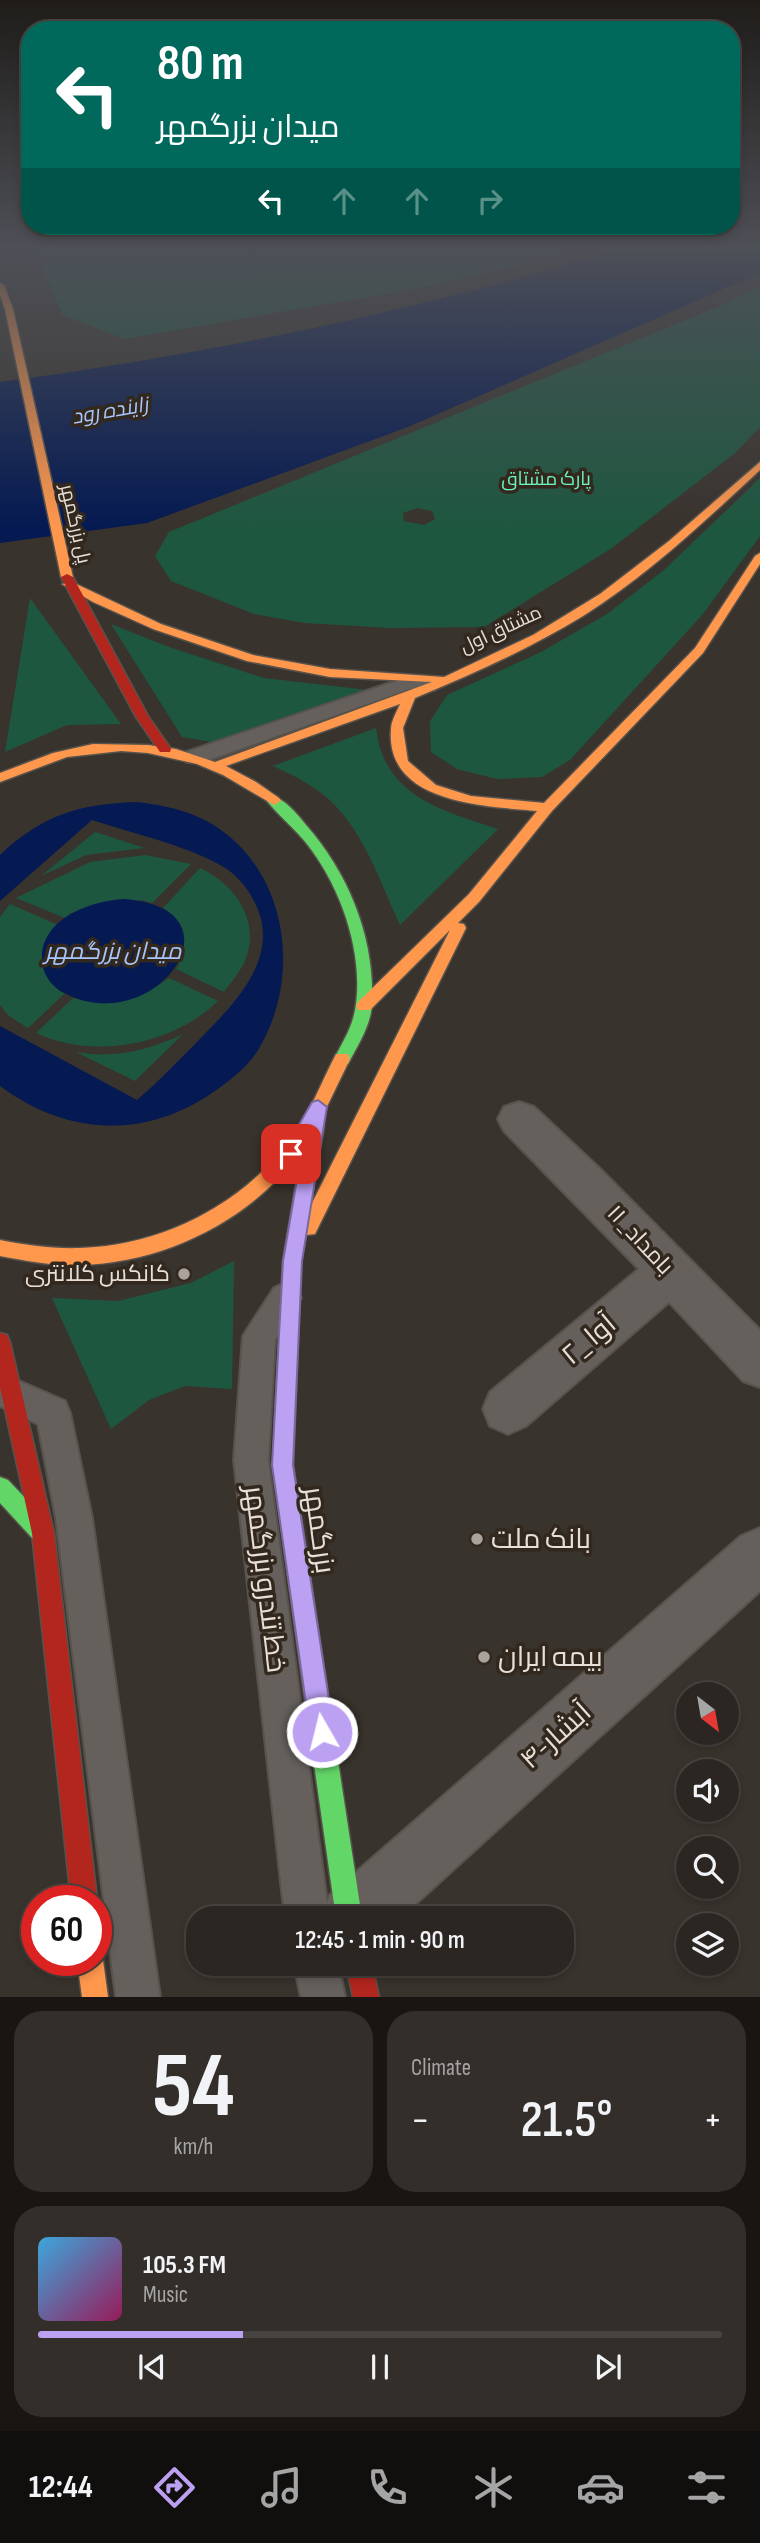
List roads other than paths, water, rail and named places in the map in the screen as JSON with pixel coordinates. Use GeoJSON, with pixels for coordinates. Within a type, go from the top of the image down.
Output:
{"type":"FeatureCollection","features":[{"type":"Feature","properties":{"kind":"main road","name":"پل بزرگمهر"},"geometry":{"type":"LineString","coordinates":[[15,341],[68,584],[142,717],[165,749]]}},
{"type":"Feature","properties":{"kind":"main road","name":"مشتاق اول"},"geometry":{"type":"LineString","coordinates":[[220,764],[410,695],[549,632],[624,584],[760,465]]}},
{"type":"Feature","properties":{"kind":"main road"},"geometry":{"type":"LineString","coordinates":[[0,1248],[37,1258],[119,1253],[204,1227],[250,1195],[291,1154],[318,1107],[364,1006],[474,898],[547,808],[599,757],[699,650],[755,573]]}},
{"type":"Feature","properties":{"kind":"main road"},"geometry":{"type":"LineString","coordinates":[[68,584],[106,607],[188,640],[302,669],[439,682]]}},
{"type":"Feature","properties":{"kind":"main road"},"geometry":{"type":"LineString","coordinates":[[410,695],[397,728],[402,763],[431,788],[470,800],[547,808]]}},
{"type":"Feature","properties":{"kind":"main road"},"geometry":{"type":"LineString","coordinates":[[0,778],[58,755],[112,746],[165,749],[220,764],[267,793],[309,830],[335,872],[359,940],[364,1006]]}},
{"type":"Feature","properties":{"kind":"main road"},"geometry":{"type":"LineString","coordinates":[[291,1275],[474,898]]}},
{"type":"Feature","properties":{"kind":"main road","name":"بزرگمهر"},"geometry":{"type":"LineString","coordinates":[[318,1107],[291,1275],[283,1465],[349,1906]]}},
{"type":"Feature","properties":{"kind":"main road"},"geometry":{"type":"LineString","coordinates":[[0,1342],[43,1533],[82,1885]]}},
{"type":"Feature","properties":{"kind":"main road"},"geometry":{"type":"LineString","coordinates":[[0,1488],[43,1533]]}},
{"type":"Feature","properties":{"kind":"main road"},"geometry":{"type":"LineString","coordinates":[[92,1976],[94,1997]]}},
{"type":"Feature","properties":{"kind":"main road"},"geometry":{"type":"LineString","coordinates":[[362,1976],[366,1997]]}},
{"type":"Feature","properties":{"kind":"street","name":"۱۱ _بامداد"},"geometry":{"type":"LineString","coordinates":[[519,1119],[585,1182],[760,1363]]}},
{"type":"Feature","properties":{"kind":"street","name":"۲_ آوا"},"geometry":{"type":"LineString","coordinates":[[508,1409],[670,1272]]}},
{"type":"Feature","properties":{"kind":"street","name":"۴-آبشار"},"geometry":{"type":"LineString","coordinates":[[365,1906],[760,1555]]}},
{"type":"Feature","properties":{"kind":"lane"},"geometry":{"type":"LineString","coordinates":[[195,757],[408,683],[439,682]]}},
{"type":"Feature","properties":{"kind":"lane","name":"خط تندرو بزرگمهر"},"geometry":{"type":"LineString","coordinates":[[291,1275],[259,1336],[251,1460],[306,1906]]}},
{"type":"Feature","properties":{"kind":"lane"},"geometry":{"type":"LineString","coordinates":[[12,1395],[53,1413],[74,1518],[138,1997]]}},
{"type":"Feature","properties":{"kind":"lane"},"geometry":{"type":"LineString","coordinates":[[319,1976],[323,1997]]}},
{"type":"Feature","properties":{"kind":"water","name":"زاینده رود"},"geometry":{"type":"Polygon","coordinates":[[[250,341],[604,341],[408,427],[147,523],[0,543],[0,382],[250,341]]]}},
{"type":"Feature","properties":{"kind":"water"},"geometry":{"type":"Polygon","coordinates":[[[136,802],[169,807],[202,818],[244,850],[261,874],[281,929],[281,989],[273,1018],[257,1053],[226,1083],[186,1108],[159,1119],[105,1126],[51,1114],[0,1086],[0,1026],[137,1100],[194,1045],[238,997],[250,980],[263,942],[262,922],[254,901],[240,881],[227,869],[175,845],[92,820],[0,901],[0,855],[31,830],[62,814],[79,809],[136,802]]]}},
{"type":"Feature","properties":{"kind":"water","name":"میدان بزرگمهر"},"geometry":{"type":"Polygon","coordinates":[[[124,899],[161,908],[180,924],[184,945],[175,967],[156,987],[129,1000],[98,1003],[64,993],[48,979],[42,965],[44,945],[50,933],[70,914],[83,908],[124,899]]]}},
{"type":"Feature","properties":{"kind":"place","name":"کانکس کلانتری"},"geometry":{"type":"Point","coordinates":[184,1274]}},
{"type":"Feature","properties":{"kind":"place","name":"بانک ملت"},"geometry":{"type":"Point","coordinates":[477,1539]}},
{"type":"Feature","properties":{"kind":"place","name":"بیمه ایران"},"geometry":{"type":"Point","coordinates":[484,1657]}},
{"type":"Feature","properties":{"kind":"park label","name":"پارک مشتاق"},"geometry":{"type":"Point","coordinates":[546,479]}}]}
